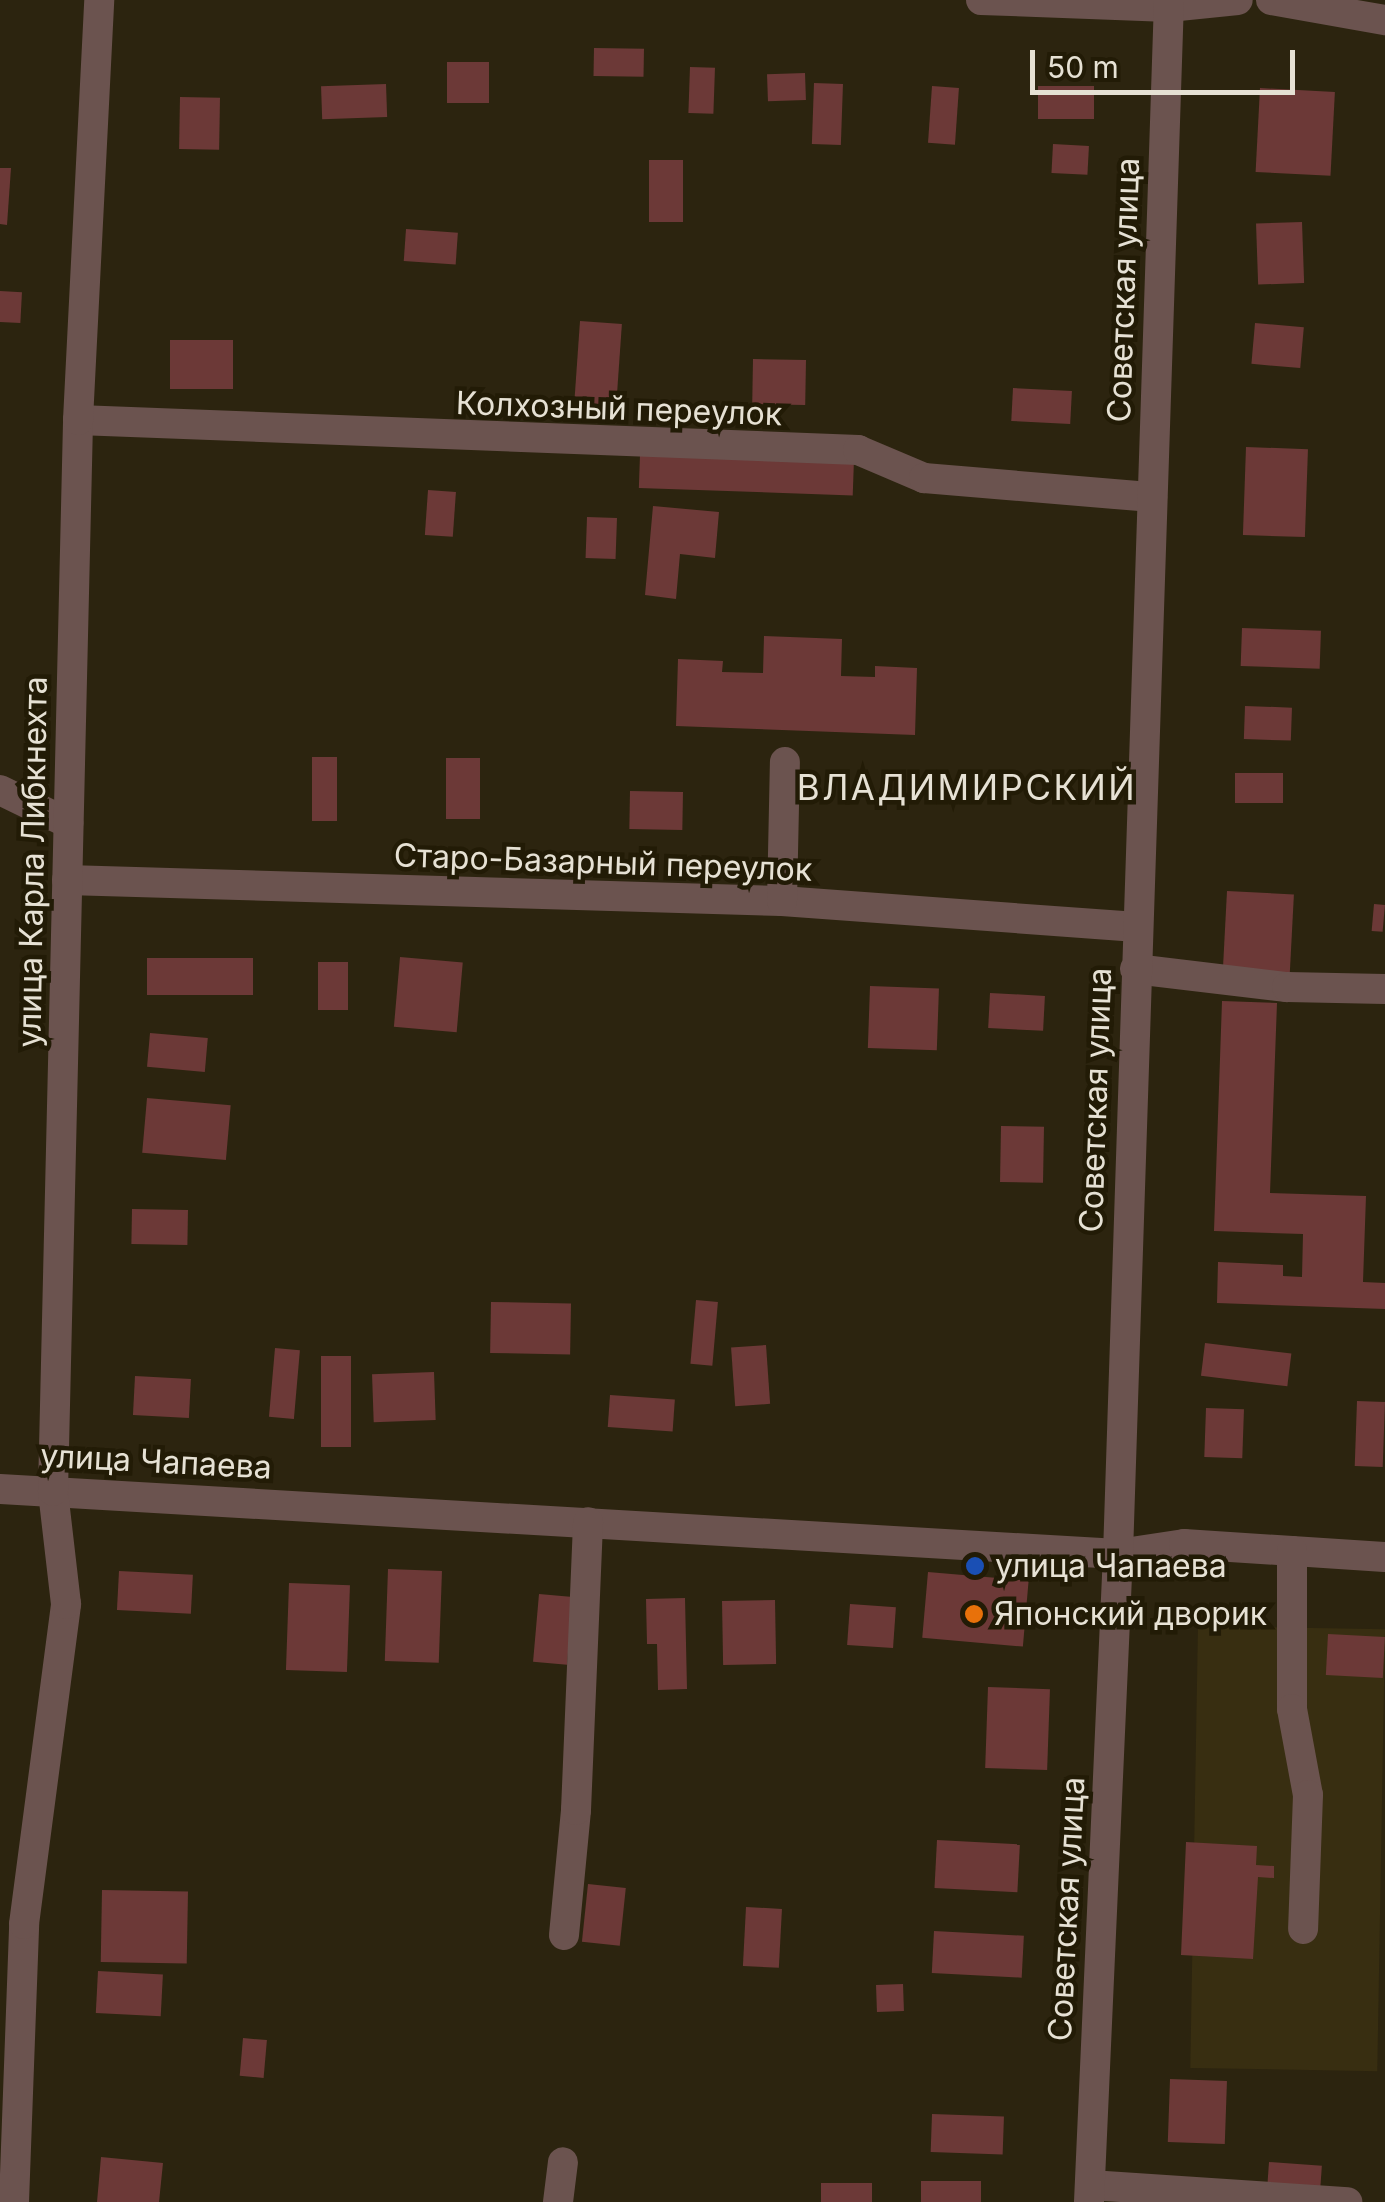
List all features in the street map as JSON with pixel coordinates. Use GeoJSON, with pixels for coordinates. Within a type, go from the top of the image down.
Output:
{"type":"FeatureCollection","features":[{"type":"Feature","properties":{"kind":"street","name":"улица Карла Либкнехта"},"geometry":{"type":"LineString","coordinates":[[14,2202],[24,1924],[66,1604],[53,1491],[78,420],[99,0]]}},
{"type":"Feature","properties":{"kind":"street"},"geometry":{"type":"LineString","coordinates":[[981,0],[1169,4],[1238,0]]}},
{"type":"Feature","properties":{"kind":"street"},"geometry":{"type":"LineString","coordinates":[[1271,0],[1385,20]]}},
{"type":"Feature","properties":{"kind":"street","name":"Советская улица"},"geometry":{"type":"LineString","coordinates":[[1089,2194],[1118,1554],[1169,4]]}},
{"type":"Feature","properties":{"kind":"street","name":"Колхозный переулок"},"geometry":{"type":"LineString","coordinates":[[78,420],[858,450],[924,478],[1152,498]]}},
{"type":"Feature","properties":{"kind":"street"},"geometry":{"type":"LineString","coordinates":[[782,901],[785,762]]}},
{"type":"Feature","properties":{"kind":"street"},"geometry":{"type":"LineString","coordinates":[[0,790],[68,823]]}},
{"type":"Feature","properties":{"kind":"street","name":"Старо-Базарный переулок"},"geometry":{"type":"LineString","coordinates":[[67,880],[782,901],[1136,926]]}},
{"type":"Feature","properties":{"kind":"street"},"geometry":{"type":"LineString","coordinates":[[1135,969],[1287,986],[1385,990]]}},
{"type":"Feature","properties":{"kind":"street","name":"улица Чапаева"},"geometry":{"type":"LineString","coordinates":[[0,1490],[1118,1554],[1184,1544],[1385,1557]]}},
{"type":"Feature","properties":{"kind":"street"},"geometry":{"type":"LineString","coordinates":[[564,1935],[576,1810],[588,1522]]}},
{"type":"Feature","properties":{"kind":"street"},"geometry":{"type":"LineString","coordinates":[[1292,1551],[1292,1709],[1308,1796],[1303,1929]]}},
{"type":"Feature","properties":{"kind":"street"},"geometry":{"type":"LineString","coordinates":[[558,2202],[563,2162]]}},
{"type":"Feature","properties":{"kind":"street"},"geometry":{"type":"LineString","coordinates":[[1089,2194],[1347,2202]]}},
{"type":"Feature","properties":{"kind":"shaded area"},"geometry":{"type":"Polygon","coordinates":[[[1198,1626],[1385,1629],[1377,2071],[1190,2068],[1198,1626]]]}},
{"type":"Feature","properties":{"kind":"building"},"geometry":{"type":"Polygon","coordinates":[[[594,48],[644,49],[644,77],[594,76],[594,48]]]}},
{"type":"Feature","properties":{"kind":"building"},"geometry":{"type":"Polygon","coordinates":[[[447,62],[489,62],[489,103],[447,103],[447,62]]]}},
{"type":"Feature","properties":{"kind":"building"},"geometry":{"type":"Polygon","coordinates":[[[690,67],[715,68],[713,114],[688,113],[690,67]]]}},
{"type":"Feature","properties":{"kind":"building"},"geometry":{"type":"Polygon","coordinates":[[[805,73],[806,100],[768,101],[767,74],[805,73]]]}},
{"type":"Feature","properties":{"kind":"building"},"geometry":{"type":"Polygon","coordinates":[[[814,83],[843,84],[841,145],[812,144],[814,83]]]}},
{"type":"Feature","properties":{"kind":"building"},"geometry":{"type":"Polygon","coordinates":[[[386,84],[387,117],[322,119],[321,86],[386,84]]]}},
{"type":"Feature","properties":{"kind":"building"},"geometry":{"type":"Polygon","coordinates":[[[932,86],[959,88],[955,145],[928,143],[932,86]]]}},
{"type":"Feature","properties":{"kind":"building"},"geometry":{"type":"Polygon","coordinates":[[[1038,86],[1094,86],[1094,119],[1038,119],[1038,86]]]}},
{"type":"Feature","properties":{"kind":"building"},"geometry":{"type":"Polygon","coordinates":[[[1260,88],[1335,92],[1331,176],[1256,172],[1260,88]]]}},
{"type":"Feature","properties":{"kind":"building"},"geometry":{"type":"Polygon","coordinates":[[[180,97],[220,98],[219,150],[179,149],[180,97]]]}},
{"type":"Feature","properties":{"kind":"building"},"geometry":{"type":"Polygon","coordinates":[[[1053,144],[1089,146],[1087,175],[1051,173],[1053,144]]]}},
{"type":"Feature","properties":{"kind":"building"},"geometry":{"type":"Polygon","coordinates":[[[649,160],[683,160],[683,222],[649,222],[649,160]]]}},
{"type":"Feature","properties":{"kind":"building"},"geometry":{"type":"Polygon","coordinates":[[[0,168],[11,168],[7,225],[0,224],[0,168]]]}},
{"type":"Feature","properties":{"kind":"building"},"geometry":{"type":"Polygon","coordinates":[[[1302,222],[1304,283],[1258,285],[1256,224],[1302,222]]]}},
{"type":"Feature","properties":{"kind":"building"},"geometry":{"type":"Polygon","coordinates":[[[406,229],[458,233],[456,265],[404,261],[406,229]]]}},
{"type":"Feature","properties":{"kind":"building"},"geometry":{"type":"Polygon","coordinates":[[[0,291],[22,292],[20,323],[0,322],[0,291]]]}},
{"type":"Feature","properties":{"kind":"building"},"geometry":{"type":"Polygon","coordinates":[[[580,321],[622,324],[615,416],[574,413],[580,321]]]}},
{"type":"Feature","properties":{"kind":"building"},"geometry":{"type":"Polygon","coordinates":[[[1255,323],[1304,327],[1300,368],[1251,364],[1255,323]]]}},
{"type":"Feature","properties":{"kind":"building"},"geometry":{"type":"Polygon","coordinates":[[[170,340],[233,340],[233,389],[170,389],[170,340]]]}},
{"type":"Feature","properties":{"kind":"building"},"geometry":{"type":"Polygon","coordinates":[[[753,359],[806,360],[805,405],[752,404],[753,359]]]}},
{"type":"Feature","properties":{"kind":"building"},"geometry":{"type":"Polygon","coordinates":[[[1013,388],[1072,391],[1070,424],[1011,421],[1013,388]]]}},
{"type":"Feature","properties":{"kind":"building"},"geometry":{"type":"Polygon","coordinates":[[[1246,447],[1308,449],[1305,537],[1243,535],[1246,447]]]}},
{"type":"Feature","properties":{"kind":"building"},"geometry":{"type":"Polygon","coordinates":[[[640,455],[854,462],[853,495],[639,488],[640,455]]]}},
{"type":"Feature","properties":{"kind":"building"},"geometry":{"type":"Polygon","coordinates":[[[428,490],[456,492],[453,537],[425,535],[428,490]]]}},
{"type":"Feature","properties":{"kind":"building"},"geometry":{"type":"Polygon","coordinates":[[[653,506],[719,512],[715,558],[680,554],[676,599],[645,595],[653,506]]]}},
{"type":"Feature","properties":{"kind":"building"},"geometry":{"type":"Polygon","coordinates":[[[587,517],[617,518],[616,559],[586,558],[587,517]]]}},
{"type":"Feature","properties":{"kind":"building"},"geometry":{"type":"Polygon","coordinates":[[[1242,628],[1321,631],[1320,669],[1241,666],[1242,628]]]}},
{"type":"Feature","properties":{"kind":"building"},"geometry":{"type":"Polygon","coordinates":[[[764,636],[842,639],[841,676],[875,677],[875,666],[917,668],[915,735],[676,726],[678,659],[723,661],[722,672],[763,673],[764,636]]]}},
{"type":"Feature","properties":{"kind":"building"},"geometry":{"type":"Polygon","coordinates":[[[1245,706],[1292,708],[1291,741],[1244,739],[1245,706]]]}},
{"type":"Feature","properties":{"kind":"building"},"geometry":{"type":"Polygon","coordinates":[[[312,757],[337,757],[337,821],[312,821],[312,757]]]}},
{"type":"Feature","properties":{"kind":"building"},"geometry":{"type":"Polygon","coordinates":[[[446,758],[480,758],[480,819],[446,819],[446,758]]]}},
{"type":"Feature","properties":{"kind":"building"},"geometry":{"type":"Polygon","coordinates":[[[1235,773],[1283,773],[1283,803],[1235,803],[1235,773]]]}},
{"type":"Feature","properties":{"kind":"building"},"geometry":{"type":"Polygon","coordinates":[[[630,791],[683,792],[682,830],[629,829],[630,791]]]}},
{"type":"Feature","properties":{"kind":"building"},"geometry":{"type":"Polygon","coordinates":[[[1227,891],[1294,895],[1290,973],[1223,970],[1227,891]]]}},
{"type":"Feature","properties":{"kind":"building"},"geometry":{"type":"Polygon","coordinates":[[[1374,904],[1385,905],[1383,932],[1372,931],[1374,904]]]}},
{"type":"Feature","properties":{"kind":"building"},"geometry":{"type":"Polygon","coordinates":[[[400,957],[463,962],[457,1032],[394,1027],[400,957]]]}},
{"type":"Feature","properties":{"kind":"building"},"geometry":{"type":"Polygon","coordinates":[[[147,958],[253,958],[253,995],[147,995],[147,958]]]}},
{"type":"Feature","properties":{"kind":"building"},"geometry":{"type":"Polygon","coordinates":[[[318,962],[348,962],[348,1010],[318,1010],[318,962]]]}},
{"type":"Feature","properties":{"kind":"building"},"geometry":{"type":"Polygon","coordinates":[[[870,986],[939,988],[937,1050],[868,1048],[870,986]]]}},
{"type":"Feature","properties":{"kind":"building"},"geometry":{"type":"Polygon","coordinates":[[[990,993],[1045,996],[1043,1031],[988,1028],[990,993]]]}},
{"type":"Feature","properties":{"kind":"building"},"geometry":{"type":"Polygon","coordinates":[[[1222,1001],[1277,1003],[1270,1193],[1366,1196],[1363,1282],[1385,1283],[1385,1309],[1217,1303],[1218,1262],[1283,1265],[1283,1276],[1302,1277],[1303,1234],[1214,1231],[1222,1001]]]}},
{"type":"Feature","properties":{"kind":"building"},"geometry":{"type":"Polygon","coordinates":[[[150,1033],[208,1038],[205,1072],[147,1067],[150,1033]]]}},
{"type":"Feature","properties":{"kind":"building"},"geometry":{"type":"Polygon","coordinates":[[[147,1098],[231,1105],[226,1160],[142,1153],[147,1098]]]}},
{"type":"Feature","properties":{"kind":"building"},"geometry":{"type":"Polygon","coordinates":[[[1001,1126],[1044,1127],[1043,1183],[1000,1182],[1001,1126]]]}},
{"type":"Feature","properties":{"kind":"building"},"geometry":{"type":"Polygon","coordinates":[[[132,1209],[188,1210],[187,1245],[131,1244],[132,1209]]]}},
{"type":"Feature","properties":{"kind":"building"},"geometry":{"type":"Polygon","coordinates":[[[696,1300],[718,1302],[712,1366],[690,1364],[696,1300]]]}},
{"type":"Feature","properties":{"kind":"building"},"geometry":{"type":"Polygon","coordinates":[[[491,1302],[571,1303],[570,1354],[490,1353],[491,1302]]]}},
{"type":"Feature","properties":{"kind":"building"},"geometry":{"type":"Polygon","coordinates":[[[1205,1343],[1291,1354],[1287,1386],[1201,1376],[1205,1343]]]}},
{"type":"Feature","properties":{"kind":"building"},"geometry":{"type":"Polygon","coordinates":[[[766,1345],[770,1404],[735,1406],[731,1347],[766,1345]]]}},
{"type":"Feature","properties":{"kind":"building"},"geometry":{"type":"Polygon","coordinates":[[[275,1348],[300,1350],[294,1419],[269,1417],[275,1348]]]}},
{"type":"Feature","properties":{"kind":"building"},"geometry":{"type":"Polygon","coordinates":[[[321,1356],[351,1356],[351,1447],[321,1447],[321,1356]]]}},
{"type":"Feature","properties":{"kind":"building"},"geometry":{"type":"Polygon","coordinates":[[[434,1372],[436,1420],[374,1422],[372,1374],[434,1372]]]}},
{"type":"Feature","properties":{"kind":"building"},"geometry":{"type":"Polygon","coordinates":[[[135,1376],[191,1379],[189,1418],[133,1415],[135,1376]]]}},
{"type":"Feature","properties":{"kind":"building"},"geometry":{"type":"Polygon","coordinates":[[[610,1395],[675,1400],[673,1431],[608,1427],[610,1395]]]}},
{"type":"Feature","properties":{"kind":"building"},"geometry":{"type":"Polygon","coordinates":[[[1357,1401],[1385,1402],[1383,1467],[1355,1466],[1357,1401]]]}},
{"type":"Feature","properties":{"kind":"building"},"geometry":{"type":"Polygon","coordinates":[[[1206,1408],[1244,1409],[1242,1458],[1204,1457],[1206,1408]]]}},
{"type":"Feature","properties":{"kind":"building"},"geometry":{"type":"Polygon","coordinates":[[[388,1569],[442,1571],[439,1663],[385,1661],[388,1569]]]}},
{"type":"Feature","properties":{"kind":"building"},"geometry":{"type":"Polygon","coordinates":[[[119,1571],[193,1575],[191,1614],[117,1610],[119,1571]]]}},
{"type":"Feature","properties":{"kind":"building"},"geometry":{"type":"Polygon","coordinates":[[[928,1572],[1029,1581],[1023,1647],[922,1638],[928,1572]]]}},
{"type":"Feature","properties":{"kind":"building"},"geometry":{"type":"Polygon","coordinates":[[[289,1583],[350,1585],[347,1672],[286,1670],[289,1583]]]}},
{"type":"Feature","properties":{"kind":"building"},"geometry":{"type":"Polygon","coordinates":[[[539,1594],[573,1597],[567,1665],[533,1662],[539,1594]]]}},
{"type":"Feature","properties":{"kind":"building"},"geometry":{"type":"Polygon","coordinates":[[[685,1598],[687,1689],[658,1690],[657,1644],[647,1644],[646,1599],[685,1598]]]}},
{"type":"Feature","properties":{"kind":"building"},"geometry":{"type":"Polygon","coordinates":[[[775,1600],[776,1664],[723,1665],[722,1601],[775,1600]]]}},
{"type":"Feature","properties":{"kind":"building"},"geometry":{"type":"Polygon","coordinates":[[[850,1604],[896,1607],[893,1648],[847,1645],[850,1604]]]}},
{"type":"Feature","properties":{"kind":"building"},"geometry":{"type":"Polygon","coordinates":[[[1328,1634],[1385,1637],[1383,1678],[1326,1675],[1328,1634]]]}},
{"type":"Feature","properties":{"kind":"building"},"geometry":{"type":"Polygon","coordinates":[[[988,1687],[1050,1689],[1047,1770],[985,1768],[988,1687]]]}},
{"type":"Feature","properties":{"kind":"building"},"geometry":{"type":"Polygon","coordinates":[[[937,1840],[1020,1844],[1017,1892],[934,1888],[937,1840]]]}},
{"type":"Feature","properties":{"kind":"building"},"geometry":{"type":"Polygon","coordinates":[[[1186,1842],[1257,1846],[1256,1865],[1274,1866],[1274,1878],[1258,1877],[1253,1959],[1181,1955],[1186,1842]]]}},
{"type":"Feature","properties":{"kind":"building"},"geometry":{"type":"Polygon","coordinates":[[[588,1884],[626,1888],[620,1946],[582,1942],[588,1884]]]}},
{"type":"Feature","properties":{"kind":"building"},"geometry":{"type":"Polygon","coordinates":[[[102,1890],[188,1892],[187,1963],[101,1962],[102,1890]]]}},
{"type":"Feature","properties":{"kind":"building"},"geometry":{"type":"Polygon","coordinates":[[[746,1907],[782,1909],[779,1968],[743,1966],[746,1907]]]}},
{"type":"Feature","properties":{"kind":"building"},"geometry":{"type":"Polygon","coordinates":[[[934,1931],[1024,1936],[1022,1978],[932,1973],[934,1931]]]}},
{"type":"Feature","properties":{"kind":"building"},"geometry":{"type":"Polygon","coordinates":[[[98,1971],[163,1974],[161,2016],[96,2013],[98,1971]]]}},
{"type":"Feature","properties":{"kind":"building"},"geometry":{"type":"Polygon","coordinates":[[[903,1984],[904,2011],[877,2012],[876,1985],[903,1984]]]}},
{"type":"Feature","properties":{"kind":"building"},"geometry":{"type":"Polygon","coordinates":[[[243,2038],[267,2040],[264,2078],[240,2076],[243,2038]]]}},
{"type":"Feature","properties":{"kind":"building"},"geometry":{"type":"Polygon","coordinates":[[[1170,2079],[1227,2081],[1225,2144],[1168,2142],[1170,2079]]]}},
{"type":"Feature","properties":{"kind":"building"},"geometry":{"type":"Polygon","coordinates":[[[932,2114],[1004,2117],[1003,2154],[931,2152],[932,2114]]]}},
{"type":"Feature","properties":{"kind":"building"},"geometry":{"type":"Polygon","coordinates":[[[101,2157],[163,2163],[159,2202],[97,2202],[101,2157]]]}},
{"type":"Feature","properties":{"kind":"building"},"geometry":{"type":"Polygon","coordinates":[[[1269,2162],[1322,2166],[1320,2187],[1268,2183],[1269,2162]]]}},
{"type":"Feature","properties":{"kind":"building"},"geometry":{"type":"Polygon","coordinates":[[[921,2181],[981,2181],[981,2202],[921,2202],[921,2181]]]}},
{"type":"Feature","properties":{"kind":"building"},"geometry":{"type":"Polygon","coordinates":[[[821,2183],[872,2183],[872,2202],[821,2202],[821,2183]]]}},
{"type":"Feature","properties":{"kind":"place","name":"улица Чапаева"},"geometry":{"type":"Point","coordinates":[975,1566]}},
{"type":"Feature","properties":{"kind":"place","name":"Японский дворик"},"geometry":{"type":"Point","coordinates":[974,1614]}},
{"type":"Feature","properties":{"kind":"district","name":"ВЛАДИМИРСКИЙ"},"geometry":{"type":"Point","coordinates":[967,787]}}]}
